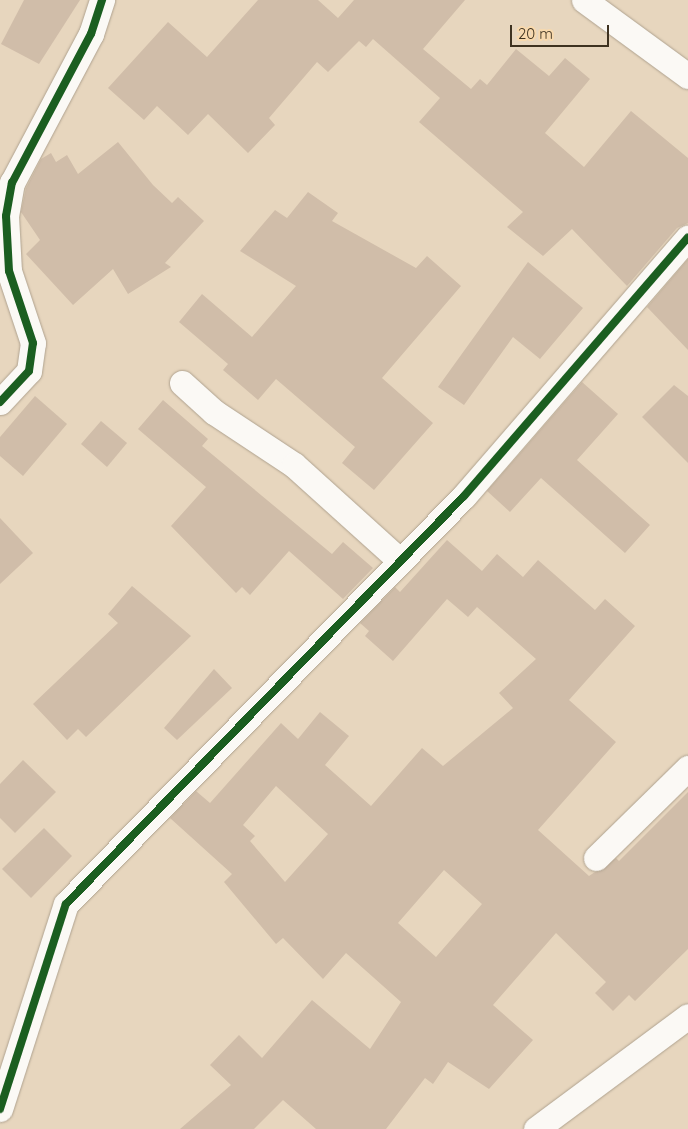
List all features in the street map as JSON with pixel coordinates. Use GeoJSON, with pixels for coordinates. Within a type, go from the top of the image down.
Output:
{"type":"FeatureCollection","features":[{"type":"Feature","properties":{"kind":"street"},"geometry":{"type":"LineString","coordinates":[[0,402],[29,372],[33,343],[9,271],[6,216],[12,183],[91,34],[102,0]]}},
{"type":"Feature","properties":{"kind":"street"},"geometry":{"type":"LineString","coordinates":[[584,0],[688,76]]}},
{"type":"Feature","properties":{"kind":"street"},"geometry":{"type":"LineString","coordinates":[[0,1109],[66,904],[276,693],[400,560],[464,496],[688,237]]}},
{"type":"Feature","properties":{"kind":"street"},"geometry":{"type":"LineString","coordinates":[[182,383],[214,412],[294,465],[400,560]]}},
{"type":"Feature","properties":{"kind":"street"},"geometry":{"type":"LineString","coordinates":[[596,858],[688,768]]}},
{"type":"Feature","properties":{"kind":"street"},"geometry":{"type":"LineString","coordinates":[[536,1129],[688,1016]]}},
{"type":"Feature","properties":{"kind":"building"},"geometry":{"type":"Polygon","coordinates":[[[24,0],[80,0],[39,64],[1,44],[24,0]]]}},
{"type":"Feature","properties":{"kind":"building"},"geometry":{"type":"Polygon","coordinates":[[[258,0],[318,0],[338,18],[354,0],[465,0],[423,49],[471,89],[480,79],[487,85],[516,49],[549,76],[565,58],[590,79],[545,133],[584,167],[631,111],[688,158],[688,223],[677,228],[627,286],[572,229],[543,256],[507,227],[523,212],[419,122],[440,98],[373,39],[366,47],[359,41],[328,72],[317,62],[269,118],[275,125],[248,153],[208,114],[188,135],[157,106],[144,120],[108,88],[168,22],[207,57],[258,0]]]}},
{"type":"Feature","properties":{"kind":"building"},"geometry":{"type":"Polygon","coordinates":[[[118,142],[153,185],[172,203],[178,197],[204,221],[165,263],[171,267],[128,294],[113,269],[73,305],[26,254],[40,240],[21,212],[26,188],[41,159],[51,153],[56,162],[67,155],[78,174],[118,142]]]}},
{"type":"Feature","properties":{"kind":"building"},"geometry":{"type":"Polygon","coordinates":[[[308,192],[338,213],[332,221],[416,268],[427,256],[461,286],[382,378],[433,423],[374,490],[342,463],[355,447],[276,379],[258,400],[223,370],[228,364],[179,322],[202,294],[252,337],[296,286],[240,251],[275,210],[287,218],[308,192]]]}},
{"type":"Feature","properties":{"kind":"building"},"geometry":{"type":"Polygon","coordinates":[[[688,259],[688,350],[647,307],[688,259]]]}},
{"type":"Feature","properties":{"kind":"building"},"geometry":{"type":"Polygon","coordinates":[[[528,262],[583,308],[540,359],[513,337],[464,405],[438,387],[528,262]]]}},
{"type":"Feature","properties":{"kind":"building"},"geometry":{"type":"Polygon","coordinates":[[[582,382],[618,414],[577,460],[650,525],[625,553],[541,478],[510,512],[487,491],[582,382]]]}},
{"type":"Feature","properties":{"kind":"building"},"geometry":{"type":"Polygon","coordinates":[[[674,385],[688,396],[688,463],[642,417],[674,385]]]}},
{"type":"Feature","properties":{"kind":"building"},"geometry":{"type":"Polygon","coordinates":[[[35,396],[67,424],[23,476],[0,456],[0,437],[35,396]]]}},
{"type":"Feature","properties":{"kind":"building"},"geometry":{"type":"Polygon","coordinates":[[[163,400],[208,439],[202,446],[332,554],[343,542],[373,568],[343,599],[289,551],[250,595],[242,587],[236,593],[171,526],[206,487],[138,429],[163,400]]]}},
{"type":"Feature","properties":{"kind":"building"},"geometry":{"type":"Polygon","coordinates":[[[101,421],[127,443],[107,467],[81,444],[101,421]]]}},
{"type":"Feature","properties":{"kind":"building"},"geometry":{"type":"Polygon","coordinates":[[[0,518],[33,553],[0,584],[0,518]]]}},
{"type":"Feature","properties":{"kind":"building"},"geometry":{"type":"Polygon","coordinates":[[[447,540],[482,571],[497,554],[523,577],[538,560],[595,610],[605,599],[635,626],[569,700],[616,742],[538,830],[589,876],[616,858],[619,861],[688,792],[688,949],[635,1001],[629,995],[613,1011],[595,993],[606,982],[556,933],[493,1005],[533,1040],[489,1089],[448,1062],[433,1084],[425,1078],[386,1129],[316,1129],[283,1100],[254,1129],[180,1129],[231,1085],[210,1065],[239,1035],[262,1058],[312,1000],[370,1049],[401,1002],[346,953],[323,979],[283,938],[276,944],[224,882],[232,874],[170,818],[196,791],[210,803],[281,723],[298,739],[320,712],[349,736],[325,765],[371,806],[422,748],[443,766],[513,708],[499,693],[536,659],[477,607],[468,617],[447,599],[393,661],[365,636],[369,631],[360,623],[395,587],[400,592],[447,540]],[[276,786],[243,825],[255,836],[250,841],[285,882],[328,834],[276,786]],[[444,870],[398,923],[436,957],[482,904],[444,870]]]}},
{"type":"Feature","properties":{"kind":"building"},"geometry":{"type":"Polygon","coordinates":[[[132,586],[191,636],[86,737],[78,729],[67,740],[33,704],[118,623],[108,614],[132,586]]]}},
{"type":"Feature","properties":{"kind":"building"},"geometry":{"type":"Polygon","coordinates":[[[214,669],[232,688],[177,740],[164,728],[214,669]]]}},
{"type":"Feature","properties":{"kind":"building"},"geometry":{"type":"Polygon","coordinates":[[[23,760],[56,792],[15,833],[0,818],[0,784],[23,760]]]}},
{"type":"Feature","properties":{"kind":"building"},"geometry":{"type":"Polygon","coordinates":[[[44,828],[72,856],[31,898],[2,869],[44,828]]]}},
{"type":"Feature","properties":{"kind":"cycle path"},"geometry":{"type":"LineString","coordinates":[[0,402],[29,371],[33,343],[9,271],[6,216],[12,183],[91,34],[102,0]]}},
{"type":"Feature","properties":{"kind":"cycle path"},"geometry":{"type":"LineString","coordinates":[[0,1109],[66,904],[464,496],[688,237]]}}]}
